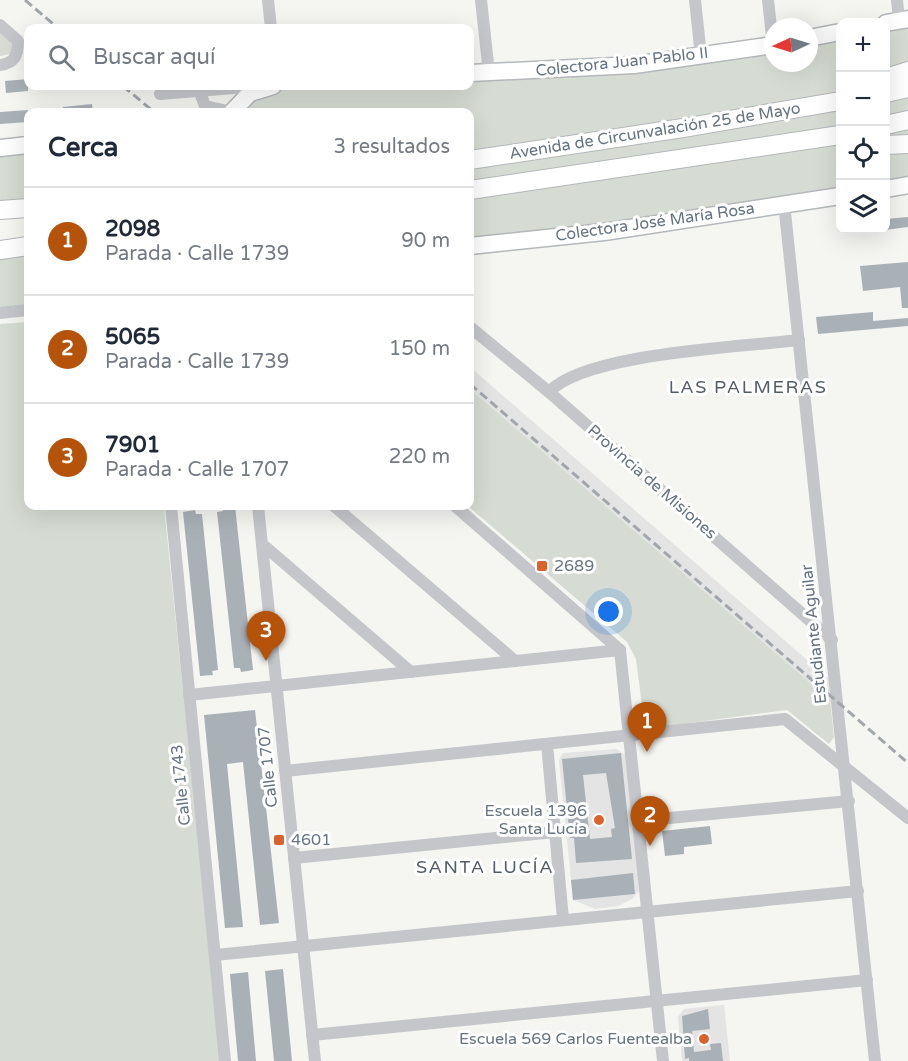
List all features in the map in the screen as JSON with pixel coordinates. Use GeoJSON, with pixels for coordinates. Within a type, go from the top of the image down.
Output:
{"type":"FeatureCollection","features":[{"type":"Feature","properties":{"kind":"highway"},"geometry":{"type":"LineString","coordinates":[[890,76],[908,71]]}},
{"type":"Feature","properties":{"kind":"highway"},"geometry":{"type":"LineString","coordinates":[[890,92],[908,88]]}},
{"type":"Feature","properties":{"kind":"highway"},"geometry":{"type":"LineString","coordinates":[[790,109],[836,94]]}},
{"type":"Feature","properties":{"kind":"highway","name":"Avenida de Circunvalación 25 de Mayo"},"geometry":{"type":"LineString","coordinates":[[474,159],[683,128],[836,102]]}},
{"type":"Feature","properties":{"kind":"highway"},"geometry":{"type":"LineString","coordinates":[[890,124],[908,120]]}},
{"type":"Feature","properties":{"kind":"highway","name":"Avenida de Circunvalación 25 de Mayo"},"geometry":{"type":"LineString","coordinates":[[474,189],[836,136]]}},
{"type":"Feature","properties":{"kind":"highway"},"geometry":{"type":"LineString","coordinates":[[818,140],[836,142]]}},
{"type":"Feature","properties":{"kind":"highway"},"geometry":{"type":"LineString","coordinates":[[890,145],[908,144]]}},
{"type":"Feature","properties":{"kind":"highway"},"geometry":{"type":"LineString","coordinates":[[0,210],[24,208]]}},
{"type":"Feature","properties":{"kind":"highway"},"geometry":{"type":"LineString","coordinates":[[0,250],[24,247]]}},
{"type":"Feature","properties":{"kind":"main road"},"geometry":{"type":"LineString","coordinates":[[818,36],[836,33]]}},
{"type":"Feature","properties":{"kind":"main road","name":"Colectora Juan Pablo II"},"geometry":{"type":"LineString","coordinates":[[474,73],[634,65],[764,46]]}},
{"type":"Feature","properties":{"kind":"main road"},"geometry":{"type":"LineString","coordinates":[[236,108],[250,93],[260,90]]}},
{"type":"Feature","properties":{"kind":"main road"},"geometry":{"type":"LineString","coordinates":[[0,148],[24,145]]}},
{"type":"Feature","properties":{"kind":"main road"},"geometry":{"type":"LineString","coordinates":[[890,188],[908,185]]}},
{"type":"Feature","properties":{"kind":"main road","name":"Colectora José María Rosa"},"geometry":{"type":"LineString","coordinates":[[474,246],[604,232],[836,196]]}},
{"type":"Feature","properties":{"kind":"street"},"geometry":{"type":"LineString","coordinates":[[268,0],[271,24]]}},
{"type":"Feature","properties":{"kind":"street"},"geometry":{"type":"LineString","coordinates":[[481,0],[489,73]]}},
{"type":"Feature","properties":{"kind":"street"},"geometry":{"type":"LineString","coordinates":[[695,0],[701,56]]}},
{"type":"Feature","properties":{"kind":"street"},"geometry":{"type":"LineString","coordinates":[[768,0],[770,18]]}},
{"type":"Feature","properties":{"kind":"street"},"geometry":{"type":"LineString","coordinates":[[897,0],[897,21]]}},
{"type":"Feature","properties":{"kind":"street"},"geometry":{"type":"LineString","coordinates":[[0,25],[18,41],[18,53],[14,60],[0,65]]}},
{"type":"Feature","properties":{"kind":"street"},"geometry":{"type":"LineString","coordinates":[[160,94],[199,90],[205,106],[214,108]]}},
{"type":"Feature","properties":{"kind":"street","name":"Estudiante Aguilar"},"geometry":{"type":"LineString","coordinates":[[784,203],[875,1061]]}},
{"type":"Feature","properties":{"kind":"street"},"geometry":{"type":"LineString","coordinates":[[0,313],[24,310]]}},
{"type":"Feature","properties":{"kind":"street","name":"Provincia de Misiones"},"geometry":{"type":"LineString","coordinates":[[474,330],[549,392],[832,640]]}},
{"type":"Feature","properties":{"kind":"street"},"geometry":{"type":"LineString","coordinates":[[549,392],[557,382],[617,361],[798,340]]}},
{"type":"Feature","properties":{"kind":"street","name":"Calle 1743"},"geometry":{"type":"LineString","coordinates":[[171,510],[225,1061]]}},
{"type":"Feature","properties":{"kind":"street","name":"Calle 1707"},"geometry":{"type":"LineString","coordinates":[[258,510],[315,1061]]}},
{"type":"Feature","properties":{"kind":"street"},"geometry":{"type":"LineString","coordinates":[[339,510],[515,661]]}},
{"type":"Feature","properties":{"kind":"street"},"geometry":{"type":"LineString","coordinates":[[460,510],[620,650],[663,1061]]}},
{"type":"Feature","properties":{"kind":"street"},"geometry":{"type":"LineString","coordinates":[[262,544],[411,672]]}},
{"type":"Feature","properties":{"kind":"street"},"geometry":{"type":"LineString","coordinates":[[189,695],[620,650]]}},
{"type":"Feature","properties":{"kind":"street"},"geometry":{"type":"LineString","coordinates":[[285,771],[785,719],[908,818]]}},
{"type":"Feature","properties":{"kind":"street"},"geometry":{"type":"LineString","coordinates":[[547,744],[563,919]]}},
{"type":"Feature","properties":{"kind":"street"},"geometry":{"type":"LineString","coordinates":[[638,821],[849,801]]}},
{"type":"Feature","properties":{"kind":"street"},"geometry":{"type":"LineString","coordinates":[[294,858],[555,832]]}},
{"type":"Feature","properties":{"kind":"street"},"geometry":{"type":"LineString","coordinates":[[215,955],[858,891]]}},
{"type":"Feature","properties":{"kind":"street"},"geometry":{"type":"LineString","coordinates":[[312,1035],[867,980]]}},
{"type":"Feature","properties":{"kind":"shaded area"},"geometry":{"type":"Polygon","coordinates":[[[908,19],[908,185],[890,188],[890,72],[890,22],[908,19]]]}},
{"type":"Feature","properties":{"kind":"shaded area"},"geometry":{"type":"Polygon","coordinates":[[[0,31],[14,43],[10,54],[0,56],[0,31]]]}},
{"type":"Feature","properties":{"kind":"shaded area"},"geometry":{"type":"Polygon","coordinates":[[[836,33],[836,197],[474,245],[474,108],[238,108],[267,90],[474,90],[474,73],[764,46],[764,72],[818,72],[818,36],[836,33]]]}},
{"type":"Feature","properties":{"kind":"shaded area"},"geometry":{"type":"Polygon","coordinates":[[[24,145],[24,208],[0,210],[0,148],[24,145]]]}},
{"type":"Feature","properties":{"kind":"shaded area"},"geometry":{"type":"Polygon","coordinates":[[[24,247],[24,310],[0,313],[0,250],[24,247]]]}},
{"type":"Feature","properties":{"kind":"shaded area"},"geometry":{"type":"Polygon","coordinates":[[[24,322],[24,510],[164,510],[221,1061],[0,1061],[0,324],[24,322]]]}},
{"type":"Feature","properties":{"kind":"shaded area"},"geometry":{"type":"Polygon","coordinates":[[[474,370],[829,679],[830,700],[474,392],[474,370]]]}},
{"type":"Feature","properties":{"kind":"shaded area"},"geometry":{"type":"Polygon","coordinates":[[[474,392],[830,700],[834,737],[829,744],[787,710],[645,729],[636,659],[627,642],[473,510],[474,392]]]}},
{"type":"Feature","properties":{"kind":"shaded area","name":"Escuela 1396 Santa Lucía"},"geometry":{"type":"Polygon","coordinates":[[[617,749],[626,756],[640,890],[632,899],[618,906],[595,909],[573,900],[559,760],[563,753],[617,749]]]}},
{"type":"Feature","properties":{"kind":"shaded area","name":"Escuela 569 Carlos Fuentealba"},"geometry":{"type":"Polygon","coordinates":[[[724,1005],[730,1061],[682,1061],[678,1017],[684,1009],[724,1005]]]}},
{"type":"Feature","properties":{"kind":"building"},"geometry":{"type":"Polygon","coordinates":[[[24,79],[24,90],[28,91],[6,93],[5,81],[24,79]]]}},
{"type":"Feature","properties":{"kind":"building"},"geometry":{"type":"Polygon","coordinates":[[[92,104],[92,108],[63,108],[92,104]]]}},
{"type":"Feature","properties":{"kind":"building"},"geometry":{"type":"Polygon","coordinates":[[[24,110],[24,122],[0,124],[0,112],[24,110]]]}},
{"type":"Feature","properties":{"kind":"building"},"geometry":{"type":"Polygon","coordinates":[[[908,217],[908,227],[890,229],[890,219],[908,217]]]}},
{"type":"Feature","properties":{"kind":"building"},"geometry":{"type":"Polygon","coordinates":[[[908,262],[908,308],[902,308],[900,287],[863,291],[860,266],[908,262]]]}},
{"type":"Feature","properties":{"kind":"building"},"geometry":{"type":"Polygon","coordinates":[[[873,312],[873,321],[908,318],[908,326],[818,334],[816,317],[873,312]]]}},
{"type":"Feature","properties":{"kind":"building"},"geometry":{"type":"Polygon","coordinates":[[[195,510],[196,514],[202,514],[218,670],[212,671],[213,675],[200,676],[183,512],[195,510]]]}},
{"type":"Feature","properties":{"kind":"building"},"geometry":{"type":"Polygon","coordinates":[[[235,510],[253,670],[241,672],[240,668],[234,668],[217,512],[235,510]]]}},
{"type":"Feature","properties":{"kind":"building"},"geometry":{"type":"Polygon","coordinates":[[[255,710],[279,923],[260,925],[243,762],[227,764],[243,927],[225,928],[204,715],[255,710]]]}},
{"type":"Feature","properties":{"kind":"building"},"geometry":{"type":"Polygon","coordinates":[[[621,753],[632,859],[576,863],[574,838],[570,838],[562,759],[621,753]],[[606,773],[583,775],[590,839],[612,837],[611,829],[615,828],[606,773]]]}},
{"type":"Feature","properties":{"kind":"building"},"geometry":{"type":"Polygon","coordinates":[[[710,826],[712,844],[684,847],[684,854],[665,856],[662,831],[710,826]]]}},
{"type":"Feature","properties":{"kind":"building"},"geometry":{"type":"Polygon","coordinates":[[[633,873],[635,894],[573,900],[571,880],[633,873]]]}},
{"type":"Feature","properties":{"kind":"building"},"geometry":{"type":"Polygon","coordinates":[[[283,969],[292,1061],[274,1061],[265,971],[283,969]]]}},
{"type":"Feature","properties":{"kind":"building"},"geometry":{"type":"Polygon","coordinates":[[[248,972],[256,1061],[238,1061],[230,974],[248,972]]]}},
{"type":"Feature","properties":{"kind":"building"},"geometry":{"type":"Polygon","coordinates":[[[708,1009],[710,1029],[692,1031],[694,1052],[711,1050],[710,1044],[721,1043],[723,1061],[689,1061],[689,1058],[685,1059],[682,1016],[708,1009]]]}},
{"type":"Feature","properties":{"kind":"railway"},"geometry":{"type":"LineString","coordinates":[[25,0],[53,24]]}},
{"type":"Feature","properties":{"kind":"railway"},"geometry":{"type":"LineString","coordinates":[[128,90],[149,108]]}},
{"type":"Feature","properties":{"kind":"railway"},"geometry":{"type":"LineString","coordinates":[[474,387],[908,763]]}},
{"type":"Feature","properties":{"kind":"place","name":"2689"},"geometry":{"type":"Point","coordinates":[542,566]}},
{"type":"Feature","properties":{"kind":"place","name":"7901"},"geometry":{"type":"Point","coordinates":[266,661]}},
{"type":"Feature","properties":{"kind":"place","name":"2098"},"geometry":{"type":"Point","coordinates":[647,752]}},
{"type":"Feature","properties":{"kind":"place","name":"Escuela 1396 Santa Lucía"},"geometry":{"type":"Point","coordinates":[599,820]}},
{"type":"Feature","properties":{"kind":"place","name":"4601"},"geometry":{"type":"Point","coordinates":[279,840]}},
{"type":"Feature","properties":{"kind":"place","name":"5065"},"geometry":{"type":"Point","coordinates":[650,846]}},
{"type":"Feature","properties":{"kind":"place","name":"Escuela 569 Carlos Fuentealba"},"geometry":{"type":"Point","coordinates":[704,1039]}},
{"type":"Feature","properties":{"kind":"district","name":"LAS PALMERAS"},"geometry":{"type":"Point","coordinates":[748,387]}},
{"type":"Feature","properties":{"kind":"district","name":"SANTA LUCÍA"},"geometry":{"type":"Point","coordinates":[485,867]}}]}
